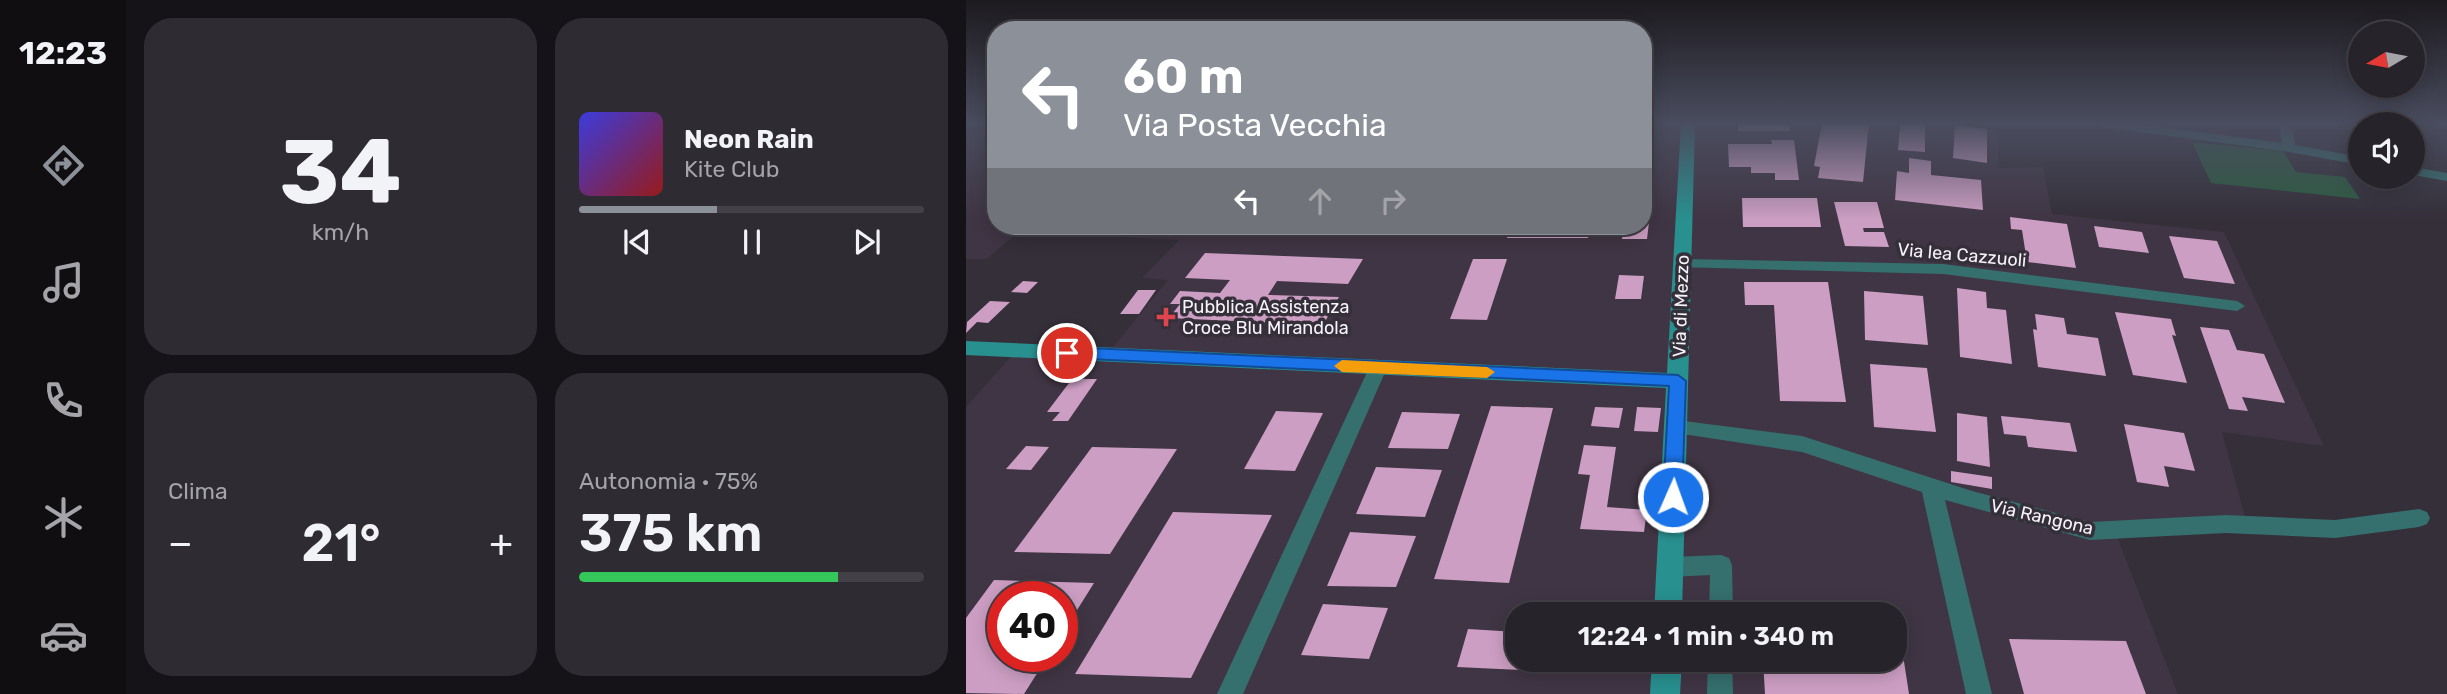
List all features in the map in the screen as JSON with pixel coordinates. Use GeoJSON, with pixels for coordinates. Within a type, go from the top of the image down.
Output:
{"type":"FeatureCollection","features":[{"type":"Feature","properties":{"kind":"street","name":"Via di Mezzo"},"geometry":{"type":"LineString","coordinates":[[1669,602],[1687,155]]}},
{"type":"Feature","properties":{"kind":"street"},"geometry":{"type":"LineString","coordinates":[[2330,155],[2348,159]]}},
{"type":"Feature","properties":{"kind":"street"},"geometry":{"type":"LineString","coordinates":[[2425,173],[2447,177]]}},
{"type":"Feature","properties":{"kind":"street","name":"Via lea Cazzuoli"},"geometry":{"type":"LineString","coordinates":[[1683,264],[1943,269],[2238,306]]}},
{"type":"Feature","properties":{"kind":"street"},"geometry":{"type":"LineString","coordinates":[[966,348],[1678,381]]}},
{"type":"Feature","properties":{"kind":"street"},"geometry":{"type":"LineString","coordinates":[[1230,694],[1378,368]]}},
{"type":"Feature","properties":{"kind":"street","name":"Via Rangona"},"geometry":{"type":"LineString","coordinates":[[1675,427],[1802,444],[1931,486],[2090,531],[2226,524],[2335,529],[2419,518]]}},
{"type":"Feature","properties":{"kind":"street"},"geometry":{"type":"LineString","coordinates":[[1931,486],[1979,694]]}},
{"type":"Feature","properties":{"kind":"street"},"geometry":{"type":"LineString","coordinates":[[1670,567],[1721,565],[1721,602]]}},
{"type":"Feature","properties":{"kind":"street"},"geometry":{"type":"LineString","coordinates":[[1665,694],[1666,672]]}},
{"type":"Feature","properties":{"kind":"street"},"geometry":{"type":"LineString","coordinates":[[1720,672],[1720,694]]}},
{"type":"Feature","properties":{"kind":"shaded area"},"geometry":{"type":"Polygon","coordinates":[[[966,155],[987,155],[987,235],[1015,235],[987,259],[966,259],[966,155]]]}},
{"type":"Feature","properties":{"kind":"shaded area"},"geometry":{"type":"Polygon","coordinates":[[[1652,155],[1998,155],[1998,168],[2043,167],[2052,214],[2224,232],[2324,446],[2222,432],[2249,531],[2115,531],[2178,694],[966,694],[966,407],[1013,354],[1104,358],[1168,280],[1142,278],[1179,240],[1118,237],[1652,235],[1652,155]]]}},
{"type":"Feature","properties":{"kind":"green space"},"geometry":{"type":"Polygon","coordinates":[[[2198,155],[2286,155],[2296,172],[2345,177],[2348,189],[2353,189],[2360,199],[2211,183],[2198,155]]]}},
{"type":"Feature","properties":{"kind":"building"},"geometry":{"type":"Polygon","coordinates":[[[1728,155],[1796,155],[1799,180],[1775,180],[1775,173],[1751,173],[1751,167],[1729,167],[1728,155]]]}},
{"type":"Feature","properties":{"kind":"building"},"geometry":{"type":"Polygon","coordinates":[[[1816,155],[1866,155],[1863,182],[1818,178],[1820,167],[1814,166],[1816,155]]]}},
{"type":"Feature","properties":{"kind":"building"},"geometry":{"type":"Polygon","coordinates":[[[1953,155],[1987,155],[1987,163],[1953,158],[1953,155]]]}},
{"type":"Feature","properties":{"kind":"building"},"geometry":{"type":"Polygon","coordinates":[[[1909,158],[1931,161],[1931,175],[1981,180],[1983,210],[1895,200],[1897,171],[1909,173],[1909,158]]]}},
{"type":"Feature","properties":{"kind":"building"},"geometry":{"type":"Polygon","coordinates":[[[1742,198],[1817,198],[1821,227],[1743,227],[1742,198]]]}},
{"type":"Feature","properties":{"kind":"building"},"geometry":{"type":"Polygon","coordinates":[[[1834,202],[1877,202],[1884,228],[1863,228],[1864,232],[1884,232],[1889,247],[1845,246],[1834,202]]]}},
{"type":"Feature","properties":{"kind":"building"},"geometry":{"type":"Polygon","coordinates":[[[2010,217],[2067,224],[2076,268],[2027,262],[2022,230],[2011,229],[2010,217]]]}},
{"type":"Feature","properties":{"kind":"building"},"geometry":{"type":"Polygon","coordinates":[[[2094,226],[2142,232],[2149,253],[2099,247],[2094,226]]]}},
{"type":"Feature","properties":{"kind":"building"},"geometry":{"type":"Polygon","coordinates":[[[1508,235],[1588,235],[1588,238],[1507,238],[1508,235]]]}},
{"type":"Feature","properties":{"kind":"building"},"geometry":{"type":"Polygon","coordinates":[[[1623,235],[1647,235],[1647,239],[1622,239],[1623,235]]]}},
{"type":"Feature","properties":{"kind":"building"},"geometry":{"type":"Polygon","coordinates":[[[2169,236],[2217,241],[2235,284],[2184,278],[2169,236]]]}},
{"type":"Feature","properties":{"kind":"building"},"geometry":{"type":"Polygon","coordinates":[[[1205,253],[1363,259],[1348,284],[1277,281],[1268,295],[1339,297],[1323,325],[1169,318],[1180,304],[1170,304],[1180,291],[1220,293],[1230,280],[1185,278],[1205,253]]]}},
{"type":"Feature","properties":{"kind":"building"},"geometry":{"type":"Polygon","coordinates":[[[1473,259],[1507,259],[1487,320],[1450,319],[1473,259]]]}},
{"type":"Feature","properties":{"kind":"building"},"geometry":{"type":"Polygon","coordinates":[[[1619,275],[1644,276],[1641,299],[1615,299],[1619,275]]]}},
{"type":"Feature","properties":{"kind":"building"},"geometry":{"type":"Polygon","coordinates":[[[1023,281],[1038,282],[1027,293],[1011,292],[1023,281]]]}},
{"type":"Feature","properties":{"kind":"building"},"geometry":{"type":"Polygon","coordinates":[[[1744,282],[1828,282],[1846,402],[1780,401],[1774,305],[1745,305],[1744,282]]]}},
{"type":"Feature","properties":{"kind":"building"},"geometry":{"type":"Polygon","coordinates":[[[1957,288],[1986,292],[1987,308],[2006,310],[2012,364],[1960,357],[1957,288]]]}},
{"type":"Feature","properties":{"kind":"building"},"geometry":{"type":"Polygon","coordinates":[[[1138,290],[1156,290],[1139,314],[1120,314],[1138,290]]]}},
{"type":"Feature","properties":{"kind":"building"},"geometry":{"type":"Polygon","coordinates":[[[1864,291],[1923,296],[1928,345],[1865,340],[1864,291]]]}},
{"type":"Feature","properties":{"kind":"building"},"geometry":{"type":"Polygon","coordinates":[[[990,301],[1010,302],[988,323],[977,322],[966,333],[967,322],[990,301]]]}},
{"type":"Feature","properties":{"kind":"building"},"geometry":{"type":"Polygon","coordinates":[[[2115,312],[2171,319],[2176,336],[2172,335],[2187,383],[2133,375],[2115,312]]]}},
{"type":"Feature","properties":{"kind":"building"},"geometry":{"type":"Polygon","coordinates":[[[2035,314],[2064,318],[2067,334],[2098,338],[2106,376],[2038,367],[2033,329],[2037,330],[2035,314]]]}},
{"type":"Feature","properties":{"kind":"building"},"geometry":{"type":"Polygon","coordinates":[[[2200,327],[2229,330],[2237,350],[2264,354],[2285,403],[2242,397],[2248,411],[2229,409],[2200,327]]]}},
{"type":"Feature","properties":{"kind":"building"},"geometry":{"type":"Polygon","coordinates":[[[1870,364],[1927,368],[1936,432],[1874,427],[1870,364]]]}},
{"type":"Feature","properties":{"kind":"building"},"geometry":{"type":"Polygon","coordinates":[[[1072,379],[1097,379],[1068,421],[1052,421],[1060,412],[1047,412],[1072,379]]]}},
{"type":"Feature","properties":{"kind":"building"},"geometry":{"type":"Polygon","coordinates":[[[1491,406],[1553,408],[1509,583],[1434,579],[1491,406]]]}},
{"type":"Feature","properties":{"kind":"building"},"geometry":{"type":"Polygon","coordinates":[[[1595,407],[1623,408],[1619,428],[1591,426],[1595,407]]]}},
{"type":"Feature","properties":{"kind":"building"},"geometry":{"type":"Polygon","coordinates":[[[1637,407],[1661,408],[1658,432],[1634,431],[1637,407]]]}},
{"type":"Feature","properties":{"kind":"building"},"geometry":{"type":"Polygon","coordinates":[[[1276,411],[1323,413],[1295,471],[1244,469],[1276,411]]]}},
{"type":"Feature","properties":{"kind":"building"},"geometry":{"type":"Polygon","coordinates":[[[1402,412],[1460,414],[1448,449],[1388,448],[1402,412]]]}},
{"type":"Feature","properties":{"kind":"building"},"geometry":{"type":"Polygon","coordinates":[[[1957,413],[1987,417],[1990,467],[1957,461],[1957,413]]]}},
{"type":"Feature","properties":{"kind":"building"},"geometry":{"type":"Polygon","coordinates":[[[2001,416],[2070,423],[2077,452],[2028,447],[2026,436],[2004,434],[2001,416]]]}},
{"type":"Feature","properties":{"kind":"building"},"geometry":{"type":"Polygon","coordinates":[[[2124,424],[2184,433],[2195,471],[2164,466],[2169,487],[2137,482],[2124,424]]]}},
{"type":"Feature","properties":{"kind":"building"},"geometry":{"type":"Polygon","coordinates":[[[1584,445],[1616,447],[1607,507],[1647,510],[1644,532],[1580,529],[1590,475],[1578,474],[1584,445]]]}},
{"type":"Feature","properties":{"kind":"building"},"geometry":{"type":"Polygon","coordinates":[[[1026,446],[1049,447],[1031,470],[1006,469],[1026,446]]]}},
{"type":"Feature","properties":{"kind":"building"},"geometry":{"type":"Polygon","coordinates":[[[1092,447],[1177,449],[1110,554],[1014,552],[1092,447]]]}},
{"type":"Feature","properties":{"kind":"building"},"geometry":{"type":"Polygon","coordinates":[[[1376,467],[1442,470],[1425,517],[1356,514],[1376,467]]]}},
{"type":"Feature","properties":{"kind":"building"},"geometry":{"type":"Polygon","coordinates":[[[1951,471],[1992,477],[1992,489],[1951,482],[1951,471]]]}},
{"type":"Feature","properties":{"kind":"building"},"geometry":{"type":"Polygon","coordinates":[[[1173,512],[1272,515],[1191,678],[1075,674],[1173,512]]]}},
{"type":"Feature","properties":{"kind":"building"},"geometry":{"type":"Polygon","coordinates":[[[1350,532],[1416,536],[1396,587],[1327,586],[1350,532]]]}},
{"type":"Feature","properties":{"kind":"building"},"geometry":{"type":"Polygon","coordinates":[[[1078,583],[1094,583],[1078,608],[1078,583]]]}},
{"type":"Feature","properties":{"kind":"building"},"geometry":{"type":"Polygon","coordinates":[[[987,590],[987,672],[1038,672],[1024,694],[966,693],[966,618],[987,590]]]}},
{"type":"Feature","properties":{"kind":"building"},"geometry":{"type":"Polygon","coordinates":[[[1323,604],[1388,608],[1369,659],[1301,655],[1323,604]]]}},
{"type":"Feature","properties":{"kind":"building"},"geometry":{"type":"Polygon","coordinates":[[[1468,629],[1505,631],[1505,669],[1457,667],[1468,629]]]}},
{"type":"Feature","properties":{"kind":"building"},"geometry":{"type":"Polygon","coordinates":[[[2009,639],[2126,641],[2146,694],[2024,694],[2009,639]]]}},
{"type":"Feature","properties":{"kind":"building"},"geometry":{"type":"Polygon","coordinates":[[[1764,672],[1906,672],[1909,694],[1765,694],[1764,672]]]}},
{"type":"Feature","properties":{"kind":"slow traffic"},"geometry":{"type":"LineString","coordinates":[[1342,366],[1487,372]]}},
{"type":"Feature","properties":{"kind":"place","name":"Pubblica Assistenza Croce Blu Mirandola"},"geometry":{"type":"Point","coordinates":[1166,317]}},
{"type":"Feature","properties":{"kind":"route"},"geometry":{"type":"LineString","coordinates":[[1067,353],[1678,381],[1673,497]]}}]}
